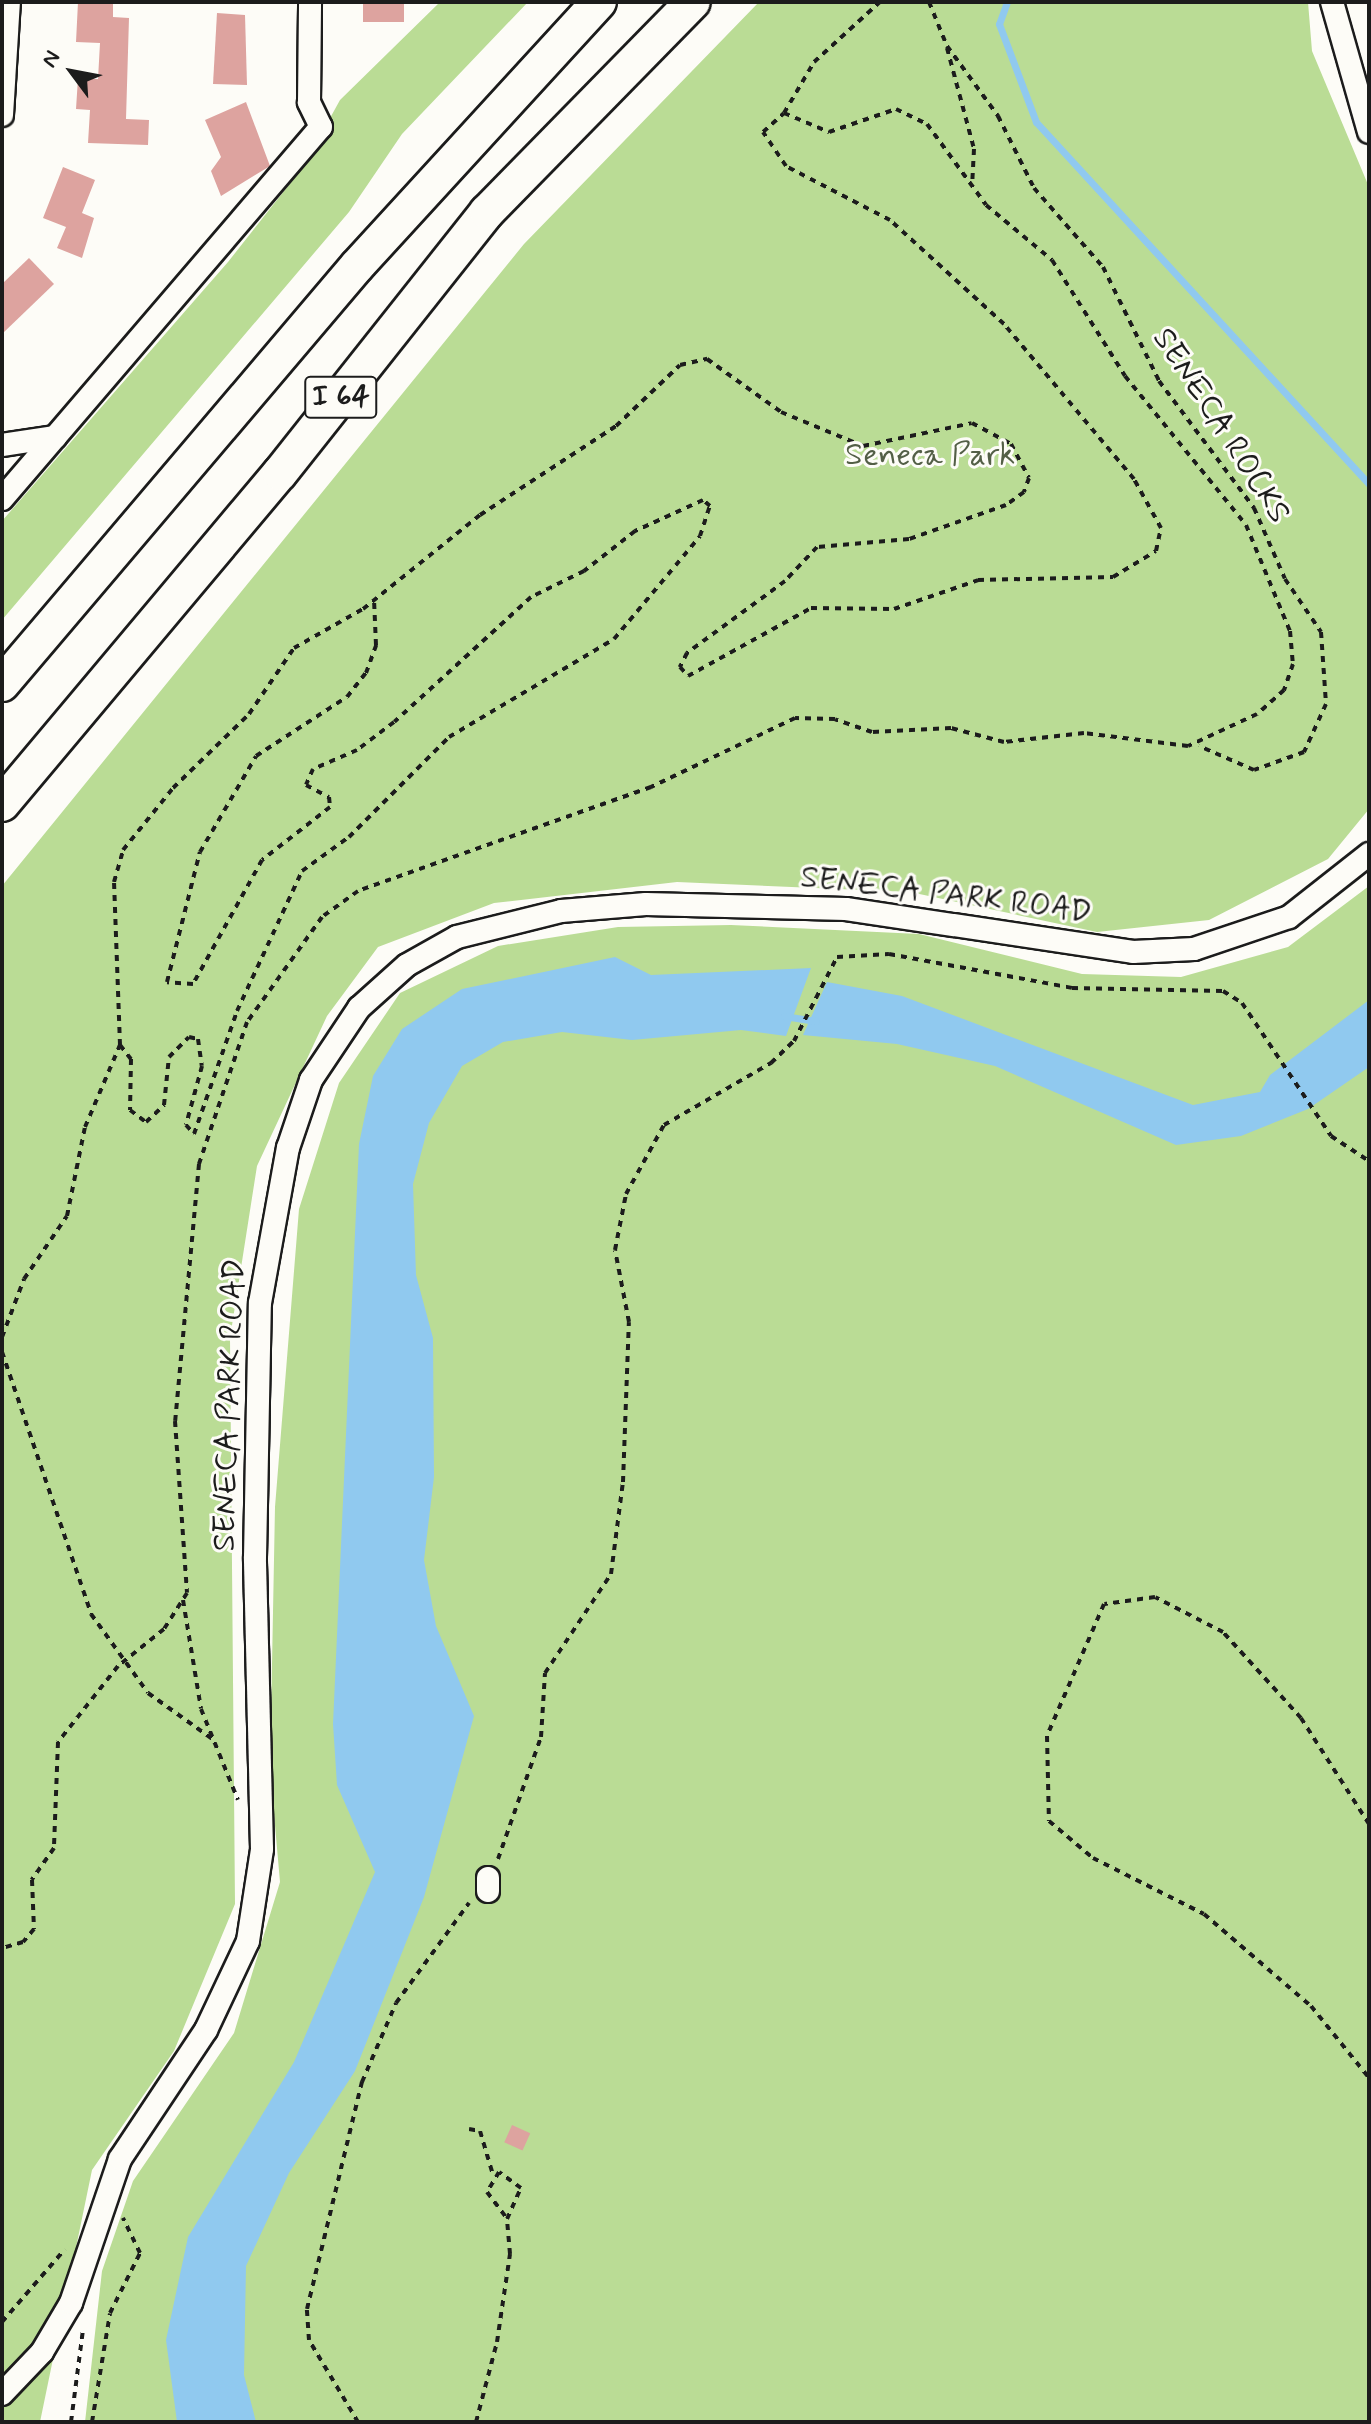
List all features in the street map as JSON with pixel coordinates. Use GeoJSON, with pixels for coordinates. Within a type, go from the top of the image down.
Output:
{"type":"FeatureCollection","features":[{"type":"Feature","properties":{"kind":"highway","name":"I 64"},"geometry":{"type":"LineString","coordinates":[[2,684],[357,266],[599,2]]}},
{"type":"Feature","properties":{"kind":"highway","name":"I 64"},"geometry":{"type":"LineString","coordinates":[[2,804],[280,473],[487,212],[693,2]]}},
{"type":"Feature","properties":{"kind":"street"},"geometry":{"type":"LineString","coordinates":[[2,115],[9,2]]}},
{"type":"Feature","properties":{"kind":"street"},"geometry":{"type":"LineString","coordinates":[[2,499],[321,127],[309,102],[310,2]]}},
{"type":"Feature","properties":{"kind":"street"},"geometry":{"type":"LineString","coordinates":[[1332,2],[1369,132]]}},
{"type":"Feature","properties":{"kind":"street"},"geometry":{"type":"LineString","coordinates":[[2,445],[55,437]]}},
{"type":"Feature","properties":{"kind":"street","name":"SENECA PARK ROAD"},"geometry":{"type":"LineString","coordinates":[[2,2394],[42,2352],[71,2303],[120,2159],[230,1984],[256,1906],[262,1849],[255,1557],[260,1303],[288,1148],[311,1080],[359,1008],[407,965],[457,937],[561,911],[646,904],[846,909],[1133,952],[1194,949],[1289,917],[1369,854]]}},
{"type":"Feature","properties":{"kind":"path"},"geometry":{"type":"LineString","coordinates":[[2,1337],[24,1279],[67,1216],[85,1127],[120,1045],[118,858],[173,788],[249,714],[294,648],[374,600],[480,515],[616,426],[694,357],[727,370],[781,412],[863,446],[954,424],[981,426],[1017,450],[1029,478],[1024,492],[1006,505],[909,539],[817,547],[785,581],[687,653],[680,667],[688,676],[811,608],[894,609],[978,580],[1113,577],[1156,551],[1161,528],[1134,479],[986,305],[890,220],[773,154],[763,132],[784,113],[814,62],[880,2]]}},
{"type":"Feature","properties":{"kind":"path","name":"SENECA ROCKS"},"geometry":{"type":"LineString","coordinates":[[929,2],[947,46],[998,116],[1034,188],[1103,267],[1159,381],[1254,508],[1285,579],[1321,632],[1326,704],[1304,752],[1254,770],[1198,746]]}},
{"type":"Feature","properties":{"kind":"path"},"geometry":{"type":"LineString","coordinates":[[947,46],[974,149],[972,186]]}},
{"type":"Feature","properties":{"kind":"path"},"geometry":{"type":"LineString","coordinates":[[240,1806],[197,1691],[183,1600],[190,1573],[176,1397],[199,1164],[247,1022],[327,911],[358,891],[451,854],[651,787],[795,718],[835,719],[872,732],[951,728],[997,742],[1084,733],[1159,748],[1198,746],[1264,710],[1291,675],[1290,631],[1263,555],[1198,460],[1125,376],[1052,260],[998,218],[939,137],[904,109],[829,132],[784,113]]}},
{"type":"Feature","properties":{"kind":"path"},"geometry":{"type":"LineString","coordinates":[[120,1045],[131,1059],[130,1110],[146,1122],[164,1105],[169,1057],[189,1037],[198,1039],[202,1066],[186,1125],[194,1134],[237,1011],[302,871],[356,831],[449,737],[614,639],[700,536],[710,506],[703,500],[635,531],[584,571],[531,597],[394,722],[357,750],[313,769],[306,785],[329,797],[330,807],[262,860],[193,984],[167,982],[200,852],[256,756],[347,697],[366,673],[376,645],[374,600]]}},
{"type":"Feature","properties":{"kind":"path"},"geometry":{"type":"LineString","coordinates":[[358,2422],[309,2340],[307,2309],[362,2082],[396,2003],[488,1885],[529,1781],[545,1673],[611,1574],[623,1482],[629,1322],[615,1250],[626,1194],[664,1125],[771,1063],[794,1041],[823,979],[837,957],[857,951],[1072,988],[1223,991],[1242,1003],[1326,1127],[1369,1161]]}},
{"type":"Feature","properties":{"kind":"path"},"geometry":{"type":"LineString","coordinates":[[2,1352],[91,1614],[148,1693],[214,1740]]}},
{"type":"Feature","properties":{"kind":"path"},"geometry":{"type":"LineString","coordinates":[[1369,1824],[1301,1718],[1223,1632],[1155,1597],[1104,1604],[1047,1736],[1049,1821],[1093,1858],[1204,1914],[1311,2006],[1369,2078]]}},
{"type":"Feature","properties":{"kind":"path"},"geometry":{"type":"LineString","coordinates":[[2,1948],[23,1942],[34,1929],[32,1880],[54,1848],[58,1742],[183,1600]]}},
{"type":"Feature","properties":{"kind":"path"},"geometry":{"type":"LineString","coordinates":[[469,2129],[480,2131],[493,2175],[487,2192],[507,2219]]}},
{"type":"Feature","properties":{"kind":"path"},"geometry":{"type":"LineString","coordinates":[[476,2422],[500,2327],[507,2219],[519,2181],[506,2172],[493,2175]]}},
{"type":"Feature","properties":{"kind":"path"},"geometry":{"type":"LineString","coordinates":[[92,2422],[110,2313],[140,2253],[134,2231],[103,2206]]}},
{"type":"Feature","properties":{"kind":"path"},"geometry":{"type":"LineString","coordinates":[[2,2322],[73,2241]]}},
{"type":"Feature","properties":{"kind":"path"},"geometry":{"type":"LineString","coordinates":[[71,2422],[85,2314]]}},
{"type":"Feature","properties":{"kind":"green space"},"geometry":{"type":"Polygon","coordinates":[[[440,2],[528,2],[402,134],[349,212],[2,620],[2,521],[228,262],[303,167],[340,100],[440,2]]]}},
{"type":"Feature","properties":{"kind":"green space","name":"Seneca Park"},"geometry":{"type":"Polygon","coordinates":[[[759,2],[1308,2],[1312,51],[1369,187],[1369,809],[1328,859],[1209,920],[1097,932],[910,892],[677,882],[494,903],[378,947],[327,1016],[257,1166],[230,1338],[235,1904],[174,2051],[92,2170],[40,2422],[2,2422],[2,886],[524,244],[759,2]]]}},
{"type":"Feature","properties":{"kind":"green space"},"geometry":{"type":"Polygon","coordinates":[[[1369,886],[1369,2422],[85,2422],[102,2271],[133,2181],[234,2033],[280,1882],[270,1769],[275,1507],[299,1209],[339,1083],[400,993],[498,946],[618,927],[731,925],[919,934],[1082,974],[1181,977],[1288,947],[1369,886]]]}},
{"type":"Feature","properties":{"kind":"water"},"geometry":{"type":"Polygon","coordinates":[[[615,957],[651,975],[811,968],[786,1036],[741,1030],[632,1040],[562,1032],[503,1042],[462,1066],[429,1123],[413,1184],[416,1275],[433,1338],[434,1477],[424,1560],[436,1626],[474,1716],[424,1897],[355,2071],[289,2173],[246,2266],[244,2375],[256,2422],[177,2422],[166,2340],[188,2237],[294,2062],[375,1872],[337,1785],[333,1724],[359,1144],[373,1076],[402,1029],[462,989],[615,957]]]}},
{"type":"Feature","properties":{"kind":"water"},"geometry":{"type":"Polygon","coordinates":[[[827,982],[902,996],[1193,1105],[1260,1092],[1270,1075],[1369,1000],[1369,1067],[1308,1109],[1241,1136],[1176,1145],[995,1066],[897,1044],[803,1035],[827,982]]]}},
{"type":"Feature","properties":{"kind":"building"},"geometry":{"type":"Polygon","coordinates":[[[78,2],[113,2],[113,17],[129,18],[126,119],[149,120],[148,145],[88,143],[90,110],[76,109],[78,78],[98,79],[100,43],[76,42],[78,2]]]}},
{"type":"Feature","properties":{"kind":"building"},"geometry":{"type":"Polygon","coordinates":[[[363,2],[404,2],[404,22],[363,22],[363,2]]]}},
{"type":"Feature","properties":{"kind":"building"},"geometry":{"type":"Polygon","coordinates":[[[217,13],[245,15],[247,85],[213,84],[217,13]]]}},
{"type":"Feature","properties":{"kind":"building"},"geometry":{"type":"Polygon","coordinates":[[[246,102],[270,166],[221,196],[211,171],[221,157],[205,120],[246,102]]]}},
{"type":"Feature","properties":{"kind":"building"},"geometry":{"type":"Polygon","coordinates":[[[63,167],[95,180],[82,213],[94,218],[82,258],[57,248],[66,227],[43,218],[63,167]]]}},
{"type":"Feature","properties":{"kind":"building"},"geometry":{"type":"Polygon","coordinates":[[[29,258],[54,284],[2,334],[2,284],[29,258]]]}},
{"type":"Feature","properties":{"kind":"building"},"geometry":{"type":"Polygon","coordinates":[[[512,2125],[530,2133],[523,2150],[504,2142],[512,2125]]]}},
{"type":"Feature","properties":{"kind":"waterway"},"geometry":{"type":"LineString","coordinates":[[1007,2],[999,24],[1036,122],[1369,484]]}},
{"type":"Feature","properties":{"kind":"waterway"},"geometry":{"type":"LineString","coordinates":[[784,1016],[816,1021]]}}]}
